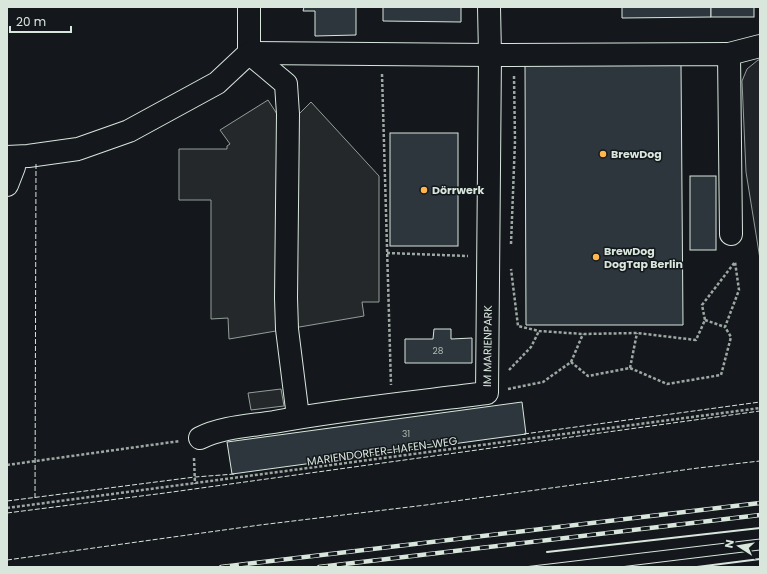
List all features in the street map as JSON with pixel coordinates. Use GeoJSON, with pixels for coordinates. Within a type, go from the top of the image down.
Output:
{"type":"FeatureCollection","features":[{"type":"Feature","properties":{"kind":"street"},"geometry":{"type":"LineString","coordinates":[[249,7],[249,53]]}},
{"type":"Feature","properties":{"kind":"street","name":"IM MARIENPARK"},"geometry":{"type":"LineString","coordinates":[[200,438],[210,433],[298,417],[487,393],[488,257],[502,55],[489,16]]}},
{"type":"Feature","properties":{"kind":"street"},"geometry":{"type":"LineString","coordinates":[[7,185],[14,167],[10,157],[78,149],[129,131],[217,83],[249,53],[502,55],[729,54],[760,46]]}},
{"type":"Feature","properties":{"kind":"street"},"geometry":{"type":"LineString","coordinates":[[249,53],[286,84],[288,114],[287,329],[298,417]]}},
{"type":"Feature","properties":{"kind":"street"},"geometry":{"type":"LineString","coordinates":[[729,54],[731,234]]}},
{"type":"Feature","properties":{"kind":"path"},"geometry":{"type":"LineString","coordinates":[[381,54],[392,405]]}},
{"type":"Feature","properties":{"kind":"path"},"geometry":{"type":"LineString","coordinates":[[502,55],[515,141],[511,245]]}},
{"type":"Feature","properties":{"kind":"path"},"geometry":{"type":"LineString","coordinates":[[387,253],[488,257]]}},
{"type":"Feature","properties":{"kind":"path"},"geometry":{"type":"LineString","coordinates":[[511,265],[518,326],[539,331],[583,334],[637,333],[696,340],[705,320],[702,306],[735,262],[740,290],[725,327]]}},
{"type":"Feature","properties":{"kind":"path"},"geometry":{"type":"LineString","coordinates":[[571,362],[588,376],[630,368],[667,384],[721,375],[731,337],[725,327],[705,320]]}},
{"type":"Feature","properties":{"kind":"path"},"geometry":{"type":"LineString","coordinates":[[487,393],[531,346],[539,331]]}},
{"type":"Feature","properties":{"kind":"path"},"geometry":{"type":"LineString","coordinates":[[630,368],[637,333]]}},
{"type":"Feature","properties":{"kind":"path"},"geometry":{"type":"LineString","coordinates":[[487,393],[543,382],[571,362],[583,334]]}},
{"type":"Feature","properties":{"kind":"path","name":"MARIENDORFER-HAFEN-WEG"},"geometry":{"type":"LineString","coordinates":[[7,508],[760,408]]}},
{"type":"Feature","properties":{"kind":"path"},"geometry":{"type":"LineString","coordinates":[[7,465],[200,438],[194,459],[195,484]]}},
{"type":"Feature","properties":{"kind":"shaded area"},"geometry":{"type":"Polygon","coordinates":[[[760,60],[760,259],[746,172],[742,81],[747,69],[760,60]]]}},
{"type":"Feature","properties":{"kind":"shaded area"},"geometry":{"type":"Polygon","coordinates":[[[268,100],[277,114],[299,114],[311,102],[379,176],[379,302],[362,302],[364,316],[229,339],[228,318],[211,319],[211,200],[179,200],[179,149],[227,149],[227,146],[230,144],[220,130],[268,100]]]}},
{"type":"Feature","properties":{"kind":"shaded area"},"geometry":{"type":"Polygon","coordinates":[[[281,389],[284,406],[251,410],[248,393],[281,389]]]}},
{"type":"Feature","properties":{"kind":"building"},"geometry":{"type":"Polygon","coordinates":[[[304,7],[356,7],[356,35],[315,36],[315,11],[303,11],[304,7]]]}},
{"type":"Feature","properties":{"kind":"building"},"geometry":{"type":"Polygon","coordinates":[[[383,7],[461,7],[461,22],[383,21],[383,7]]]}},
{"type":"Feature","properties":{"kind":"building"},"geometry":{"type":"Polygon","coordinates":[[[622,7],[711,7],[711,17],[622,18],[622,7]]]}},
{"type":"Feature","properties":{"kind":"building"},"geometry":{"type":"Polygon","coordinates":[[[711,7],[754,7],[754,17],[711,17],[711,7]]]}},
{"type":"Feature","properties":{"kind":"building","name":"BrewDog"},"geometry":{"type":"Polygon","coordinates":[[[525,64],[681,64],[683,325],[526,325],[525,64]]]}},
{"type":"Feature","properties":{"kind":"building","name":"Dörrwerk"},"geometry":{"type":"Polygon","coordinates":[[[390,133],[458,133],[458,246],[390,246],[390,133]]]}},
{"type":"Feature","properties":{"kind":"building"},"geometry":{"type":"Polygon","coordinates":[[[690,176],[716,176],[716,250],[690,250],[690,176]]]}},
{"type":"Feature","properties":{"kind":"building"},"geometry":{"type":"Polygon","coordinates":[[[434,329],[451,329],[451,339],[472,338],[472,363],[405,363],[405,339],[433,339],[434,329]]]}},
{"type":"Feature","properties":{"kind":"building"},"geometry":{"type":"Polygon","coordinates":[[[522,402],[526,434],[232,474],[227,442],[522,402]]]}},
{"type":"Feature","properties":{"kind":"tram line"},"geometry":{"type":"LineString","coordinates":[[524,567],[760,539]]}},
{"type":"Feature","properties":{"kind":"tram line"},"geometry":{"type":"LineString","coordinates":[[620,567],[760,550]]}},
{"type":"Feature","properties":{"kind":"railway"},"geometry":{"type":"LineString","coordinates":[[221,567],[760,503]]}},
{"type":"Feature","properties":{"kind":"railway"},"geometry":{"type":"LineString","coordinates":[[319,567],[760,515]]}},
{"type":"Feature","properties":{"kind":"fence"},"geometry":{"type":"LineString","coordinates":[[35,498],[36,164]]}},
{"type":"Feature","properties":{"kind":"fence"},"geometry":{"type":"LineString","coordinates":[[524,434],[760,402]]}},
{"type":"Feature","properties":{"kind":"fence"},"geometry":{"type":"LineString","coordinates":[[7,513],[165,493],[760,411]]}},
{"type":"Feature","properties":{"kind":"fence"},"geometry":{"type":"LineString","coordinates":[[7,560],[260,525],[426,505],[760,461]]}},
{"type":"Feature","properties":{"kind":"fence"},"geometry":{"type":"LineString","coordinates":[[7,501],[195,477],[235,474]]}},
{"type":"Feature","properties":{"kind":"wall"},"geometry":{"type":"LineString","coordinates":[[547,552],[760,528]]}},
{"type":"Feature","properties":{"kind":"wall"},"geometry":{"type":"LineString","coordinates":[[697,567],[760,559]]}},
{"type":"Feature","properties":{"kind":"place","name":"BrewDog"},"geometry":{"type":"Point","coordinates":[603,154]}},
{"type":"Feature","properties":{"kind":"place","name":"Dörrwerk"},"geometry":{"type":"Point","coordinates":[424,190]}},
{"type":"Feature","properties":{"kind":"place","name":"BrewDog DogTap Berlin"},"geometry":{"type":"Point","coordinates":[596,257]}}]}
